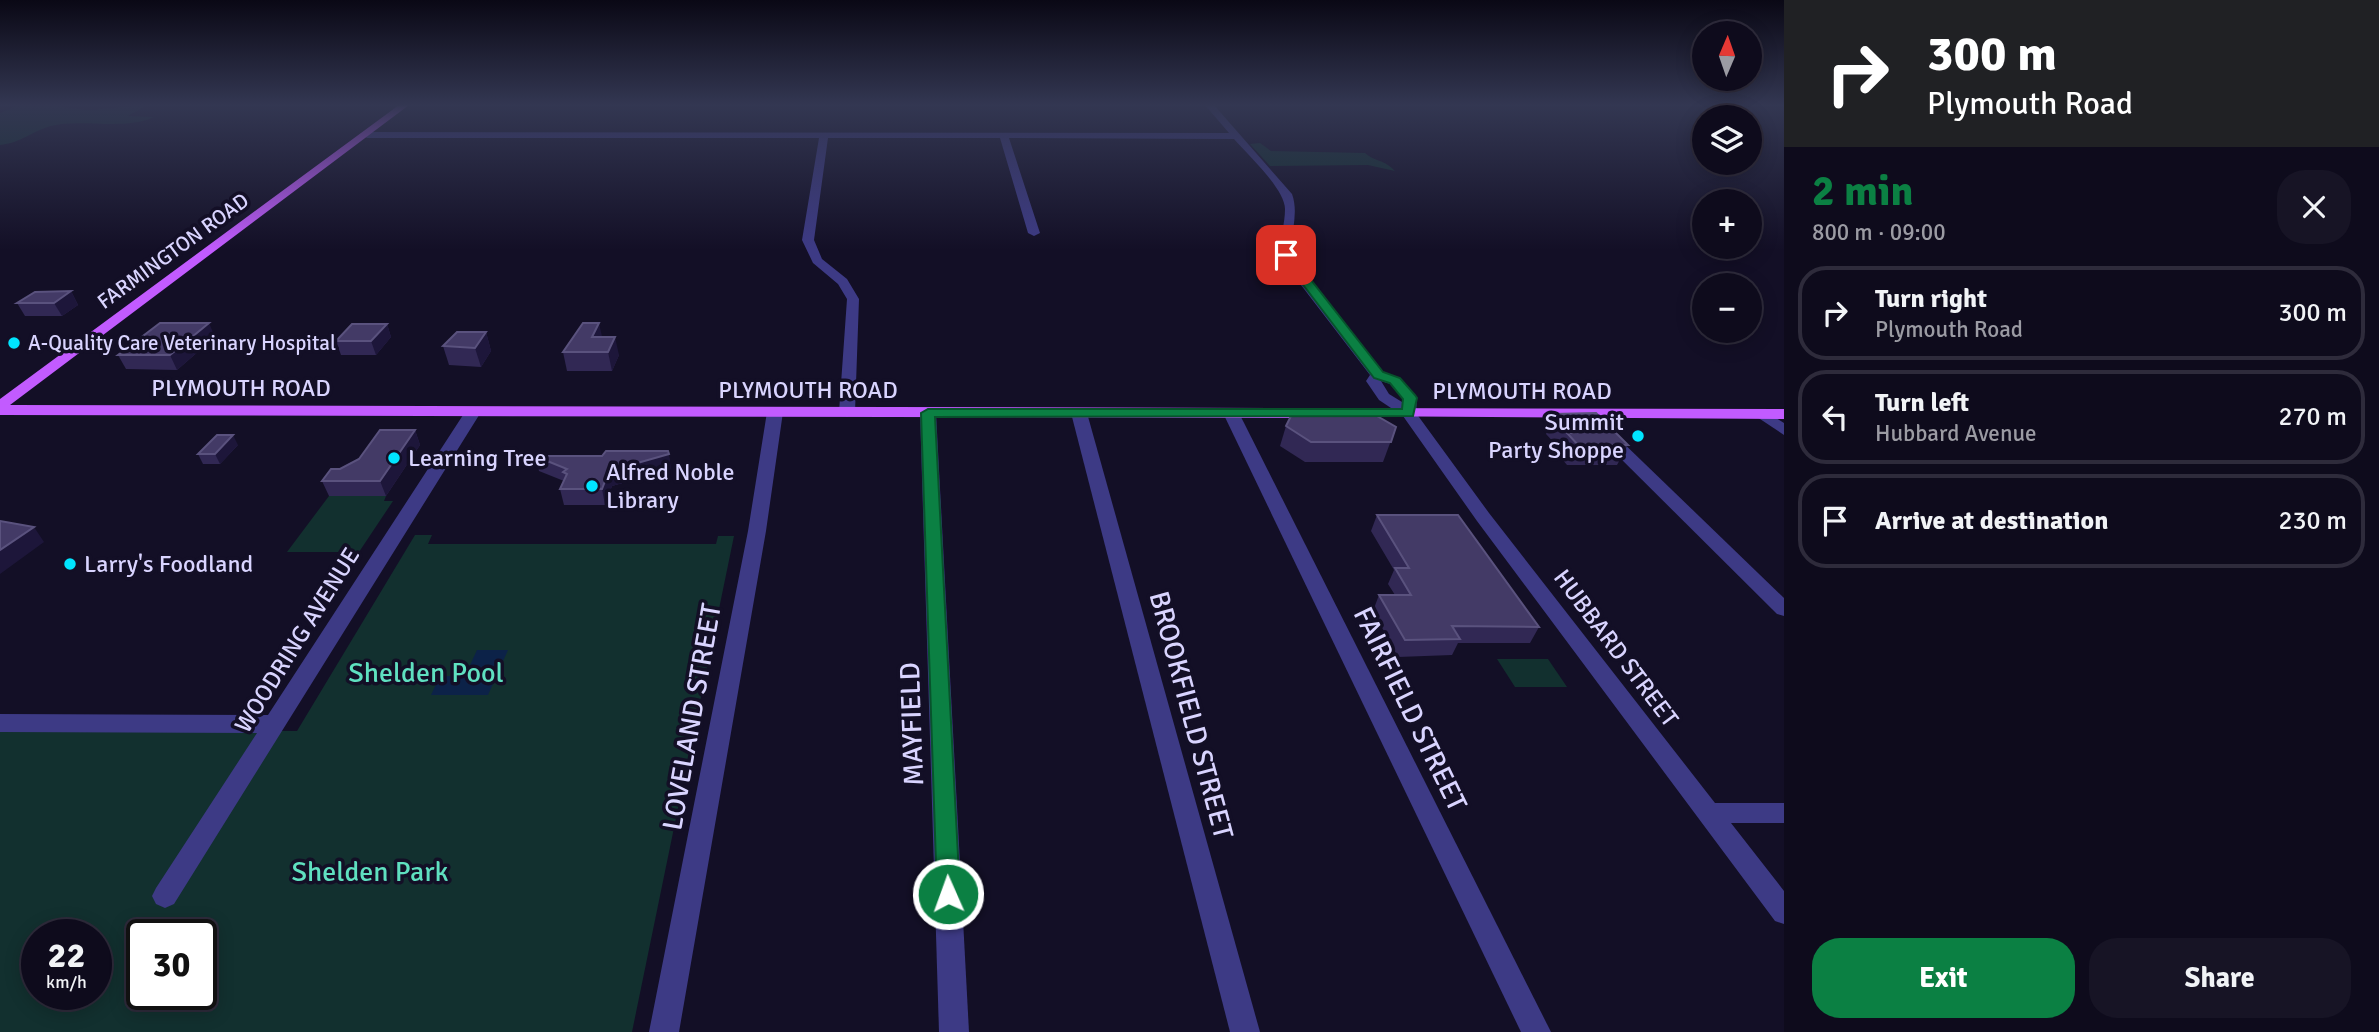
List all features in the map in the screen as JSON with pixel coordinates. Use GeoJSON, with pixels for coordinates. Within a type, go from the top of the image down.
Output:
{"type":"FeatureCollection","features":[{"type":"Feature","properties":{"kind":"main road","name":"FARMINGTON ROAD"},"geometry":{"type":"LineString","coordinates":[[0,408],[343,153]]}},
{"type":"Feature","properties":{"kind":"main road","name":"PLYMOUTH ROAD"},"geometry":{"type":"LineString","coordinates":[[0,408],[473,412],[1784,414]]}},
{"type":"Feature","properties":{"kind":"street"},"geometry":{"type":"LineString","coordinates":[[821,153],[808,240],[817,261],[843,282],[853,299],[847,412]]}},
{"type":"Feature","properties":{"kind":"street"},"geometry":{"type":"LineString","coordinates":[[1009,153],[1034,233]]}},
{"type":"Feature","properties":{"kind":"street","name":"HUBBARD STREET"},"geometry":{"type":"LineString","coordinates":[[1251,153],[1287,194],[1291,206],[1285,248],[1287,260],[1378,375],[1373,381],[1384,397],[1408,413],[1784,912]]}},
{"type":"Feature","properties":{"kind":"street","name":"WOODRING AVENUE"},"geometry":{"type":"LineString","coordinates":[[165,896],[473,412]]}},
{"type":"Feature","properties":{"kind":"street","name":"LOVELAND STREET"},"geometry":{"type":"LineString","coordinates":[[664,1032],[757,531],[775,412]]}},
{"type":"Feature","properties":{"kind":"street","name":"MAYFIELD"},"geometry":{"type":"LineString","coordinates":[[928,413],[954,1032]]}},
{"type":"Feature","properties":{"kind":"street","name":"BROOKFIELD STREET"},"geometry":{"type":"LineString","coordinates":[[1079,413],[1245,1032]]}},
{"type":"Feature","properties":{"kind":"street","name":"FAIRFIELD STREET"},"geometry":{"type":"LineString","coordinates":[[1231,413],[1536,1032]]}},
{"type":"Feature","properties":{"kind":"street"},"geometry":{"type":"LineString","coordinates":[[1584,414],[1784,609]]}},
{"type":"Feature","properties":{"kind":"street"},"geometry":{"type":"LineString","coordinates":[[1762,414],[1784,430]]}},
{"type":"Feature","properties":{"kind":"street"},"geometry":{"type":"LineString","coordinates":[[0,723],[274,724]]}},
{"type":"Feature","properties":{"kind":"street"},"geometry":{"type":"LineString","coordinates":[[1708,813],[1784,813]]}},
{"type":"Feature","properties":{"kind":"green space"},"geometry":{"type":"Polygon","coordinates":[[[1258,153],[1365,153],[1395,171],[1368,165],[1270,166],[1258,153]]]}},
{"type":"Feature","properties":{"kind":"green space"},"geometry":{"type":"Polygon","coordinates":[[[329,496],[386,496],[384,501],[393,501],[359,552],[287,552],[329,496]]]}},
{"type":"Feature","properties":{"kind":"green space","name":"Shelden Park"},"geometry":{"type":"Polygon","coordinates":[[[415,535],[432,535],[428,544],[716,544],[718,536],[734,536],[632,1032],[0,1032],[0,730],[297,731],[415,535]]]}},
{"type":"Feature","properties":{"kind":"green space"},"geometry":{"type":"Polygon","coordinates":[[[1497,659],[1548,659],[1567,687],[1515,687],[1497,659]]]}},
{"type":"Feature","properties":{"kind":"water"},"geometry":{"type":"Polygon","coordinates":[[[477,650],[508,650],[488,695],[431,695],[440,676],[465,676],[477,650]]]}},
{"type":"Feature","properties":{"kind":"building"},"geometry":{"type":"Polygon","coordinates":[[[71,291],[54,303],[17,303],[35,292],[71,291]]]}},
{"type":"Feature","properties":{"kind":"building"},"geometry":{"type":"Polygon","coordinates":[[[160,323],[209,323],[170,355],[118,355],[160,323]]]}},
{"type":"Feature","properties":{"kind":"building"},"geometry":{"type":"Polygon","coordinates":[[[583,323],[599,323],[592,337],[615,337],[608,352],[563,352],[583,323]]]}},
{"type":"Feature","properties":{"kind":"building"},"geometry":{"type":"Polygon","coordinates":[[[352,324],[387,324],[371,341],[336,341],[352,324]]]}},
{"type":"Feature","properties":{"kind":"building"},"geometry":{"type":"Polygon","coordinates":[[[457,332],[486,332],[475,348],[443,346],[457,332]]]}},
{"type":"Feature","properties":{"kind":"building"},"geometry":{"type":"Polygon","coordinates":[[[1293,412],[1370,412],[1396,427],[1391,442],[1311,442],[1286,426],[1293,412]]]}},
{"type":"Feature","properties":{"kind":"building"},"geometry":{"type":"Polygon","coordinates":[[[1596,413],[1628,445],[1578,445],[1567,433],[1574,433],[1555,414],[1596,413]]]}},
{"type":"Feature","properties":{"kind":"building"},"geometry":{"type":"Polygon","coordinates":[[[380,430],[415,430],[380,481],[322,481],[331,469],[340,469],[359,459],[380,430]]]}},
{"type":"Feature","properties":{"kind":"building"},"geometry":{"type":"Polygon","coordinates":[[[217,435],[233,435],[215,454],[198,454],[217,435]]]}},
{"type":"Feature","properties":{"kind":"building"},"geometry":{"type":"Polygon","coordinates":[[[606,451],[668,451],[669,454],[609,471],[602,489],[560,489],[567,474],[563,472],[567,469],[535,456],[602,456],[606,451]]]}},
{"type":"Feature","properties":{"kind":"building"},"geometry":{"type":"Polygon","coordinates":[[[1377,515],[1458,515],[1539,627],[1452,626],[1460,639],[1405,640],[1379,595],[1411,595],[1395,568],[1409,568],[1377,515]]]}},
{"type":"Feature","properties":{"kind":"building"},"geometry":{"type":"Polygon","coordinates":[[[0,521],[34,527],[0,550],[0,521]]]}},
{"type":"Feature","properties":{"kind":"place","name":"A-Quality Care Veterinary Hospital"},"geometry":{"type":"Point","coordinates":[14,343]}},
{"type":"Feature","properties":{"kind":"place","name":"Summit Party Shoppe"},"geometry":{"type":"Point","coordinates":[1638,436]}},
{"type":"Feature","properties":{"kind":"place","name":"Learning Tree"},"geometry":{"type":"Point","coordinates":[394,458]}},
{"type":"Feature","properties":{"kind":"place","name":"Alfred Noble Library"},"geometry":{"type":"Point","coordinates":[592,486]}},
{"type":"Feature","properties":{"kind":"place","name":"Larry's Foodland"},"geometry":{"type":"Point","coordinates":[70,564]}},
{"type":"Feature","properties":{"kind":"route"},"geometry":{"type":"LineString","coordinates":[[948,894],[928,413],[1408,413],[1410,398],[1395,380],[1378,375],[1287,260],[1286,255]]}},
{"type":"Feature","properties":{"kind":"park label","name":"Shelden Pool"},"geometry":{"type":"Point","coordinates":[426,673]}}]}
